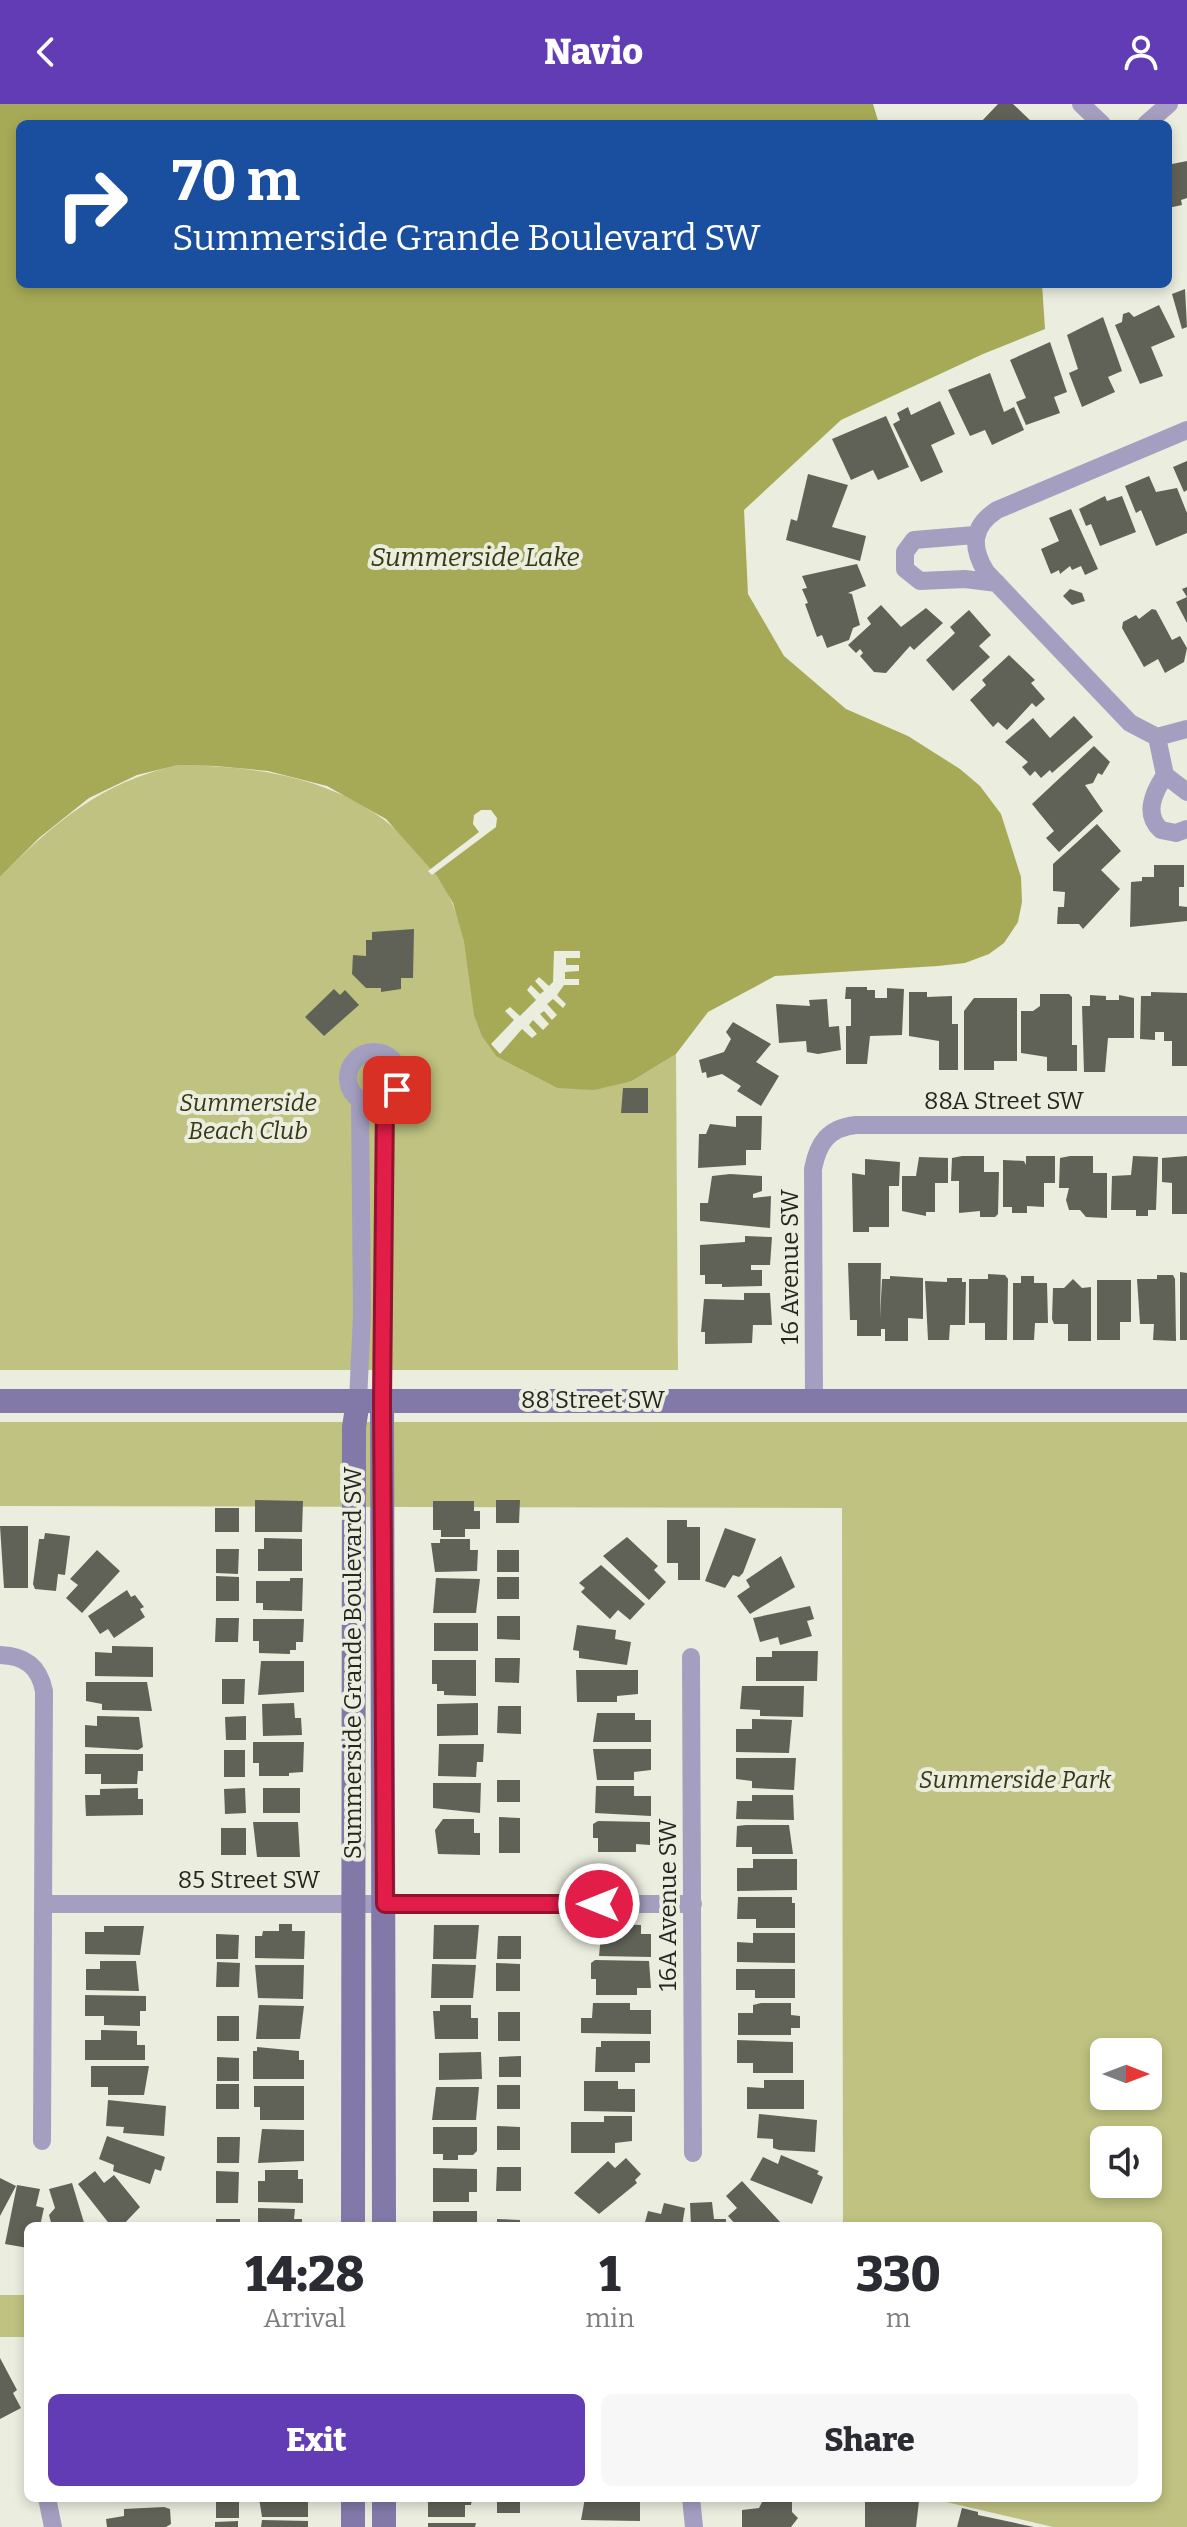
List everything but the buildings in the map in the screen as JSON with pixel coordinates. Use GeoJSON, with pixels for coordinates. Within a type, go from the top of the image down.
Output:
{"type":"FeatureCollection","features":[{"type":"Feature","properties":{"kind":"street"},"geometry":{"type":"LineString","coordinates":[[1081,104],[1098,120]]}},
{"type":"Feature","properties":{"kind":"street"},"geometry":{"type":"LineString","coordinates":[[1151,120],[1169,104]]}},
{"type":"Feature","properties":{"kind":"street"},"geometry":{"type":"LineString","coordinates":[[1187,430],[997,510],[983,519],[975,535],[978,559],[997,583],[1130,723],[1157,737],[1187,729]]}},
{"type":"Feature","properties":{"kind":"street"},"geometry":{"type":"LineString","coordinates":[[975,535],[914,540],[905,552],[905,569],[920,581],[965,579],[997,583]]}},
{"type":"Feature","properties":{"kind":"street"},"geometry":{"type":"LineString","coordinates":[[1157,737],[1165,775],[1152,799],[1152,818],[1156,825],[1168,832],[1187,829]]}},
{"type":"Feature","properties":{"kind":"street"},"geometry":{"type":"LineString","coordinates":[[1165,775],[1187,792]]}},
{"type":"Feature","properties":{"kind":"street","name":"Summerside Grande Boulevard SW"},"geometry":{"type":"LineString","coordinates":[[353,2222],[354,1443],[370,1401],[385,1102],[397,1090],[400,1073],[391,1058],[375,1052],[359,1056],[349,1070],[349,1088],[360,1101],[362,1315],[370,1401],[385,1904],[384,2222]]}},
{"type":"Feature","properties":{"kind":"street"},"geometry":{"type":"LineString","coordinates":[[360,1101],[385,1102]]}},
{"type":"Feature","properties":{"kind":"street","name":"88A Street SW"},"geometry":{"type":"LineString","coordinates":[[825,1137],[835,1129],[856,1125],[1187,1125]]}},
{"type":"Feature","properties":{"kind":"street","name":"16 Avenue SW"},"geometry":{"type":"LineString","coordinates":[[814,1400],[813,1169],[825,1137]]}},
{"type":"Feature","properties":{"kind":"street","name":"88 Street SW"},"geometry":{"type":"LineString","coordinates":[[0,1401],[1187,1401]]}},
{"type":"Feature","properties":{"kind":"street"},"geometry":{"type":"LineString","coordinates":[[0,1655],[17,1656],[34,1666],[44,1691],[42,2141]]}},
{"type":"Feature","properties":{"kind":"street","name":"16A Avenue SW"},"geometry":{"type":"LineString","coordinates":[[691,1657],[693,2153]]}},
{"type":"Feature","properties":{"kind":"street","name":"85 Street SW"},"geometry":{"type":"LineString","coordinates":[[45,1904],[693,1904]]}},
{"type":"Feature","properties":{"kind":"street"},"geometry":{"type":"LineString","coordinates":[[48,2502],[53,2527]]}},
{"type":"Feature","properties":{"kind":"street"},"geometry":{"type":"LineString","coordinates":[[353,2502],[353,2527]]}},
{"type":"Feature","properties":{"kind":"street"},"geometry":{"type":"LineString","coordinates":[[384,2502],[384,2527]]}},
{"type":"Feature","properties":{"kind":"street"},"geometry":{"type":"LineString","coordinates":[[691,2502],[694,2527]]}},
{"type":"Feature","properties":{"kind":"green space","name":"Summerside Beach Club"},"geometry":{"type":"Polygon","coordinates":[[[178,765],[245,769],[310,782],[369,809],[396,829],[430,866],[450,898],[472,961],[497,1057],[557,1088],[632,1081],[676,1054],[678,1370],[0,1370],[0,877],[80,807],[125,782],[178,765]]]}},
{"type":"Feature","properties":{"kind":"green space","name":"Summerside Park"},"geometry":{"type":"Polygon","coordinates":[[[0,1422],[1187,1422],[1187,2527],[1053,2527],[946,2502],[1162,2502],[1162,2222],[843,2222],[842,1508],[0,1506],[0,1422]]]}},
{"type":"Feature","properties":{"kind":"green space"},"geometry":{"type":"Polygon","coordinates":[[[0,2295],[24,2295],[24,2337],[0,2337],[0,2295]]]}},
{"type":"Feature","properties":{"kind":"water","name":"Summerside Lake"},"geometry":{"type":"Polygon","coordinates":[[[0,104],[873,104],[878,120],[16,120],[16,288],[1042,288],[1045,329],[983,354],[841,420],[744,510],[748,594],[784,656],[846,709],[908,736],[960,769],[980,786],[1001,814],[1021,877],[1022,902],[1018,922],[1004,943],[989,954],[965,963],[938,966],[775,976],[708,1012],[676,1054],[632,1081],[594,1090],[557,1088],[497,1057],[482,1036],[474,1015],[464,941],[453,903],[437,876],[386,819],[327,786],[268,771],[216,766],[178,765],[137,775],[89,798],[39,838],[0,877],[0,104]]]}},
{"type":"Feature","properties":{"kind":"pier"},"geometry":{"type":"Polygon","coordinates":[[[481,810],[491,810],[497,818],[496,827],[432,875],[428,871],[479,832],[473,824],[474,815],[481,810]]]}},
{"type":"Feature","properties":{"kind":"pier"},"geometry":{"type":"Polygon","coordinates":[[[554,951],[580,951],[580,958],[566,958],[566,965],[579,965],[579,971],[565,972],[565,979],[579,979],[579,985],[564,985],[557,995],[566,1004],[563,1008],[553,999],[547,1004],[557,1015],[552,1020],[544,1011],[540,1014],[549,1024],[543,1030],[533,1020],[529,1025],[537,1034],[532,1038],[522,1029],[500,1054],[491,1044],[514,1020],[505,1011],[510,1007],[520,1016],[536,1000],[527,990],[531,985],[540,994],[544,991],[535,981],[539,977],[549,986],[553,982],[554,951]]]}},
{"type":"Feature","properties":{"kind":"route"},"geometry":{"type":"LineString","coordinates":[[397,1090],[385,1102],[382,1401],[385,1904],[599,1904]]}}]}
